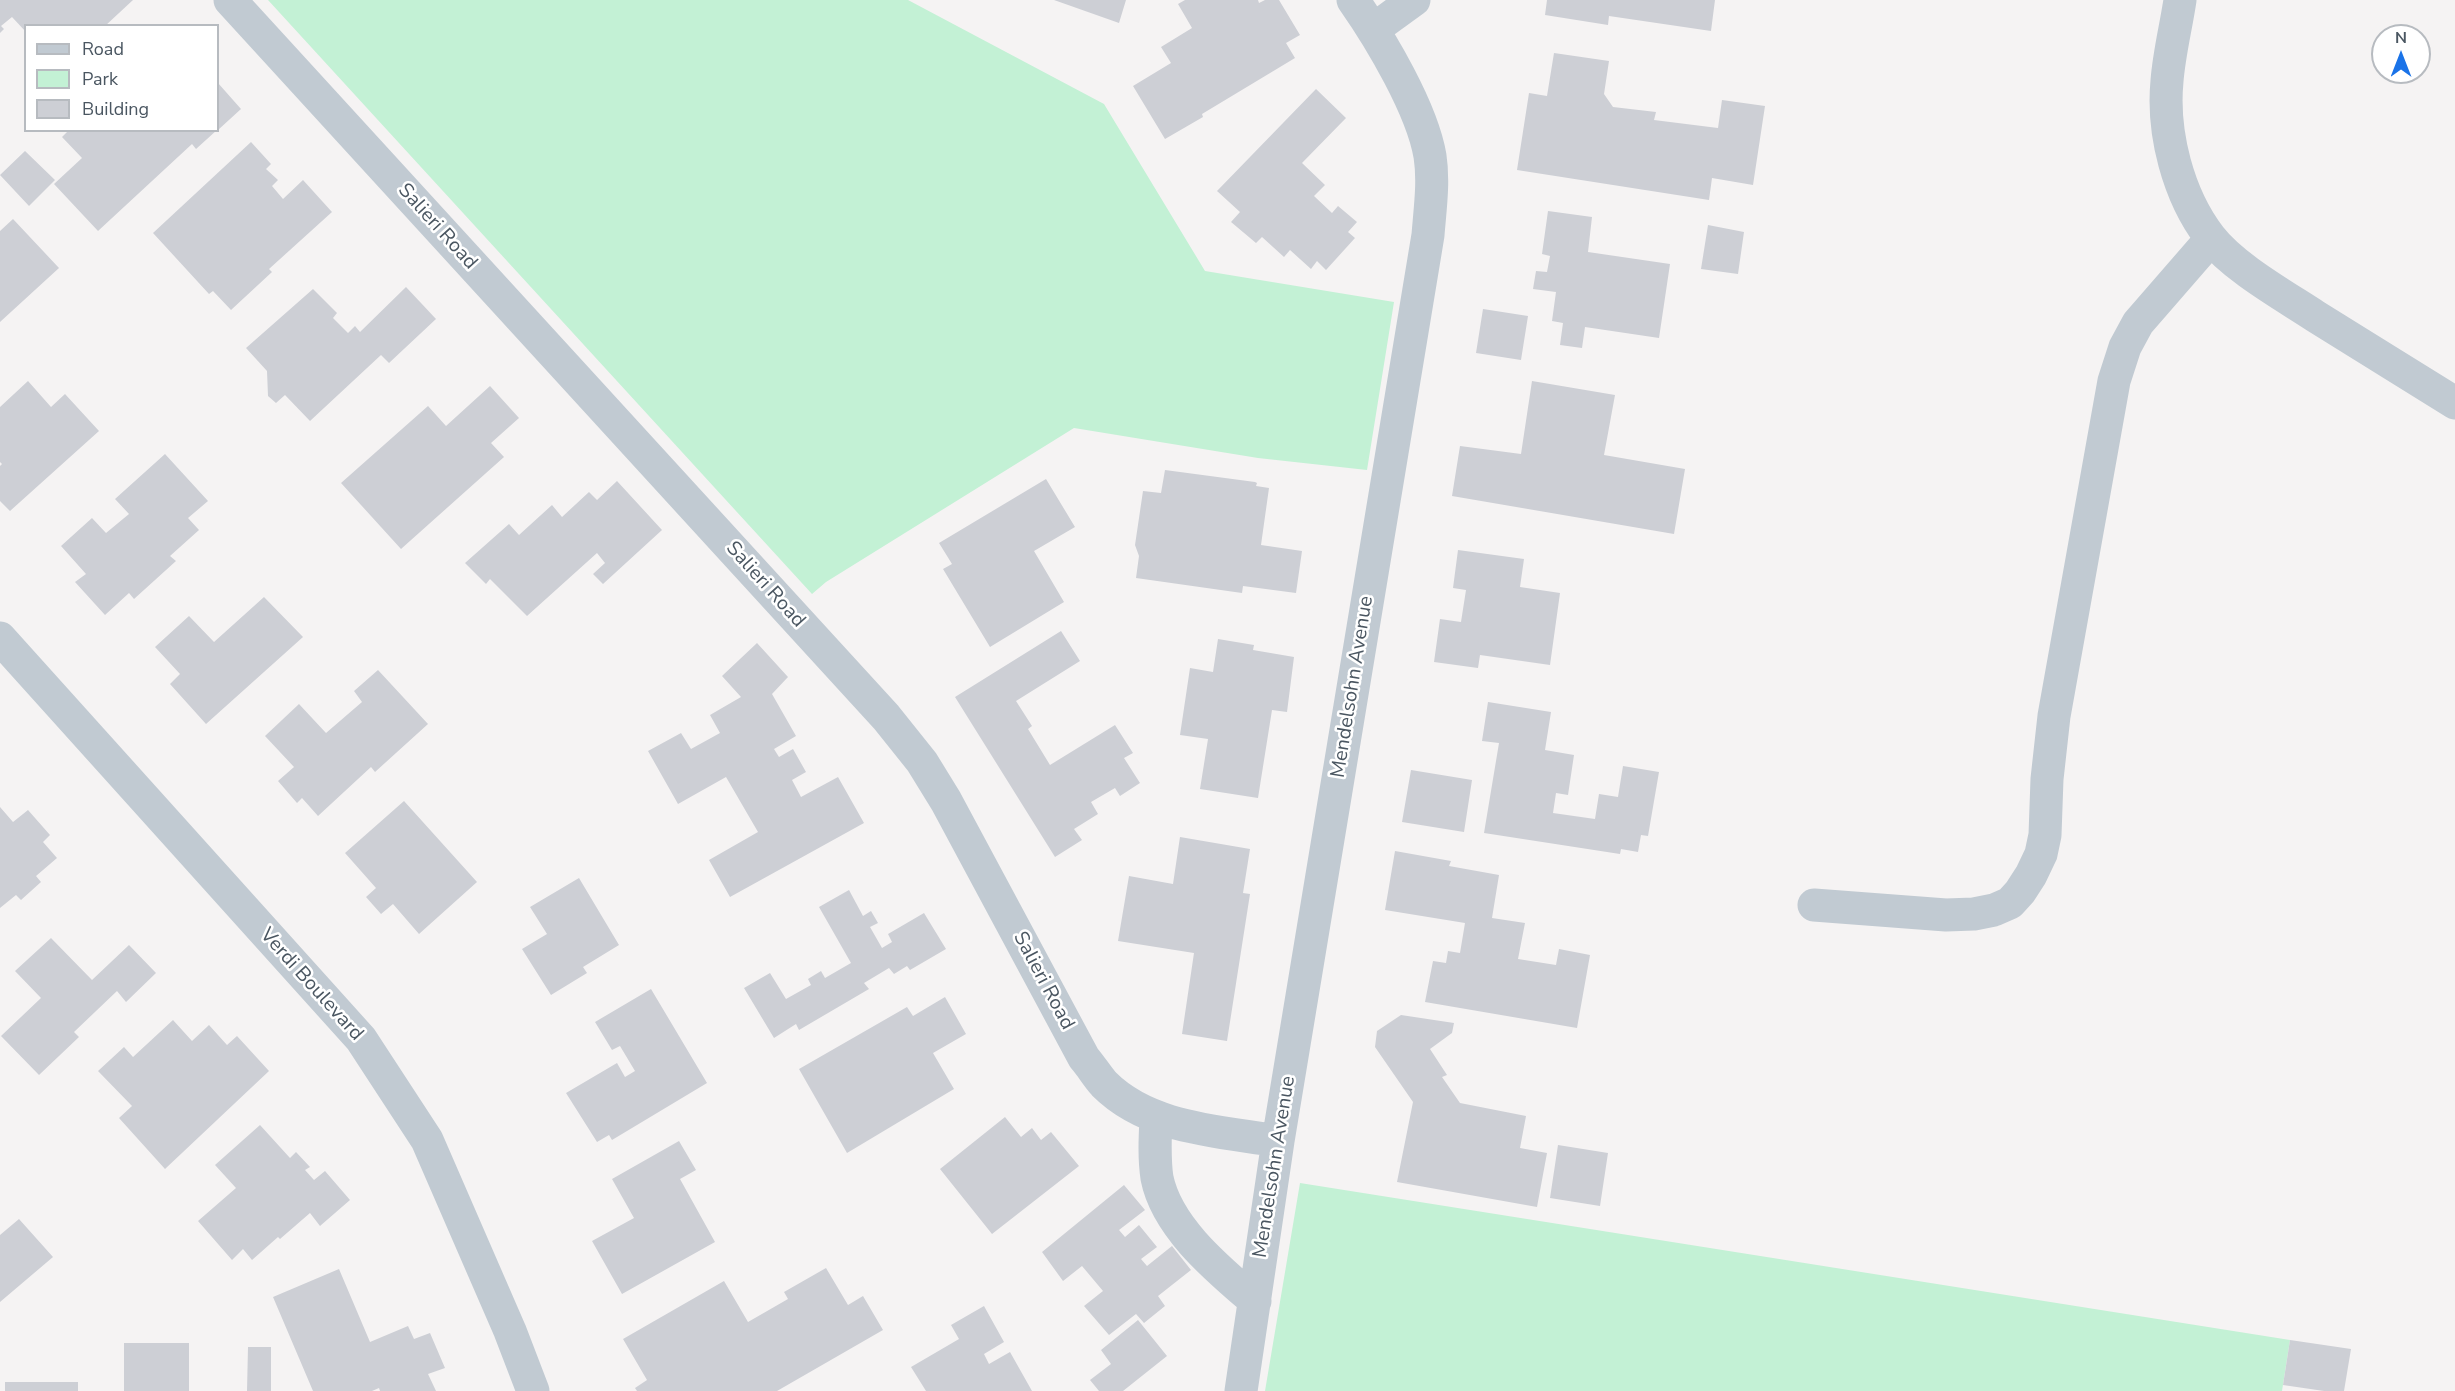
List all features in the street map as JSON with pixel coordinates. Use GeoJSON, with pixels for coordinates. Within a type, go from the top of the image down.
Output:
{"type":"FeatureCollection","features":[{"type":"Feature","properties":{"kind":"street","name":"Salieri Road"},"geometry":{"type":"LineString","coordinates":[[230,0],[886,717],[922,762],[946,801],[1084,1058],[1104,1084],[1135,1107],[1156,1118],[1278,1141]]}},
{"type":"Feature","properties":{"kind":"street","name":"Mendelsohn Avenue"},"geometry":{"type":"LineString","coordinates":[[1241,1391],[1278,1141],[1428,235],[1431,198],[1430,158],[1419,118],[1374,29],[1353,0]]}},
{"type":"Feature","properties":{"kind":"street"},"geometry":{"type":"LineString","coordinates":[[1374,29],[1414,0]]}},
{"type":"Feature","properties":{"kind":"street"},"geometry":{"type":"LineString","coordinates":[[2180,0],[2167,81],[2171,141],[2186,196],[2211,239],[2278,292],[2455,403]]}},
{"type":"Feature","properties":{"kind":"street"},"geometry":{"type":"LineString","coordinates":[[1814,905],[1946,915],[1974,914],[1994,910],[2010,903],[2031,875],[2041,854],[2045,835],[2047,779],[2054,716],[2114,381],[2125,347],[2138,323],[2211,239]]}},
{"type":"Feature","properties":{"kind":"street","name":"Verdi Boulevard"},"geometry":{"type":"LineString","coordinates":[[0,638],[361,1039],[426,1140],[510,1331],[533,1391]]}},
{"type":"Feature","properties":{"kind":"street"},"geometry":{"type":"LineString","coordinates":[[1156,1118],[1155,1153],[1158,1179],[1162,1194],[1173,1215],[1212,1264],[1255,1301]]}},
{"type":"Feature","properties":{"kind":"green space"},"geometry":{"type":"Polygon","coordinates":[[[268,0],[908,0],[1104,104],[1205,271],[1394,302],[1367,470],[1258,458],[1074,428],[826,582],[812,594],[268,0]]]}},
{"type":"Feature","properties":{"kind":"green space"},"geometry":{"type":"Polygon","coordinates":[[[1300,1183],[2290,1340],[2282,1391],[1265,1391],[1300,1183]]]}},
{"type":"Feature","properties":{"kind":"building"},"geometry":{"type":"Polygon","coordinates":[[[0,0],[133,0],[107,24],[24,24],[24,30],[12,17],[1,26],[4,29],[0,33],[0,0]]]}},
{"type":"Feature","properties":{"kind":"building"},"geometry":{"type":"Polygon","coordinates":[[[1054,0],[1126,0],[1119,23],[1054,0]]]}},
{"type":"Feature","properties":{"kind":"building"},"geometry":{"type":"Polygon","coordinates":[[[1185,0],[1258,0],[1259,3],[1265,0],[1279,0],[1300,35],[1286,43],[1295,58],[1165,139],[1133,86],[1171,63],[1161,47],[1192,28],[1178,4],[1185,0]]]}},
{"type":"Feature","properties":{"kind":"building"},"geometry":{"type":"Polygon","coordinates":[[[1547,0],[1715,0],[1711,31],[1609,16],[1608,25],[1545,15],[1547,0]]]}},
{"type":"Feature","properties":{"kind":"building"},"geometry":{"type":"Polygon","coordinates":[[[1554,53],[1609,61],[1604,94],[1613,107],[1656,112],[1654,120],[1718,128],[1722,100],[1765,106],[1753,185],[1712,178],[1709,200],[1517,170],[1529,93],[1547,96],[1554,53]]]}},
{"type":"Feature","properties":{"kind":"building"},"geometry":{"type":"Polygon","coordinates":[[[219,84],[241,109],[219,129],[219,84]]]}},
{"type":"Feature","properties":{"kind":"building"},"geometry":{"type":"Polygon","coordinates":[[[1316,89],[1346,118],[1302,163],[1325,185],[1314,196],[1332,213],[1338,206],[1357,222],[1348,232],[1355,238],[1326,270],[1317,261],[1311,269],[1290,250],[1284,257],[1262,237],[1256,243],[1231,222],[1240,212],[1217,191],[1316,89]]]}},
{"type":"Feature","properties":{"kind":"building"},"geometry":{"type":"Polygon","coordinates":[[[67,132],[215,132],[196,149],[192,144],[98,231],[54,184],[82,158],[62,137],[67,132]]]}},
{"type":"Feature","properties":{"kind":"building"},"geometry":{"type":"Polygon","coordinates":[[[251,142],[271,164],[266,169],[278,180],[272,186],[283,199],[303,180],[332,212],[269,269],[272,272],[231,310],[213,291],[209,294],[153,233],[251,142]]]}},
{"type":"Feature","properties":{"kind":"building"},"geometry":{"type":"Polygon","coordinates":[[[25,151],[55,180],[29,206],[0,175],[25,151]]]}},
{"type":"Feature","properties":{"kind":"building"},"geometry":{"type":"Polygon","coordinates":[[[1548,211],[1592,217],[1588,252],[1670,264],[1659,338],[1585,327],[1582,348],[1560,345],[1563,323],[1552,321],[1556,292],[1533,289],[1536,271],[1547,272],[1550,256],[1542,254],[1548,211]]]}},
{"type":"Feature","properties":{"kind":"building"},"geometry":{"type":"Polygon","coordinates":[[[13,219],[59,268],[0,322],[0,231],[13,219]]]}},
{"type":"Feature","properties":{"kind":"building"},"geometry":{"type":"Polygon","coordinates":[[[1708,225],[1744,232],[1738,274],[1701,269],[1708,225]]]}},
{"type":"Feature","properties":{"kind":"building"},"geometry":{"type":"Polygon","coordinates":[[[406,287],[436,319],[389,363],[381,355],[310,421],[285,395],[276,403],[268,396],[267,371],[246,348],[313,289],[337,313],[333,318],[348,333],[355,326],[360,332],[406,287]]]}},
{"type":"Feature","properties":{"kind":"building"},"geometry":{"type":"Polygon","coordinates":[[[1483,309],[1528,316],[1521,360],[1476,353],[1483,309]]]}},
{"type":"Feature","properties":{"kind":"building"},"geometry":{"type":"Polygon","coordinates":[[[28,381],[51,407],[65,394],[99,431],[10,511],[0,501],[0,466],[2,464],[0,462],[0,407],[28,381]]]}},
{"type":"Feature","properties":{"kind":"building"},"geometry":{"type":"Polygon","coordinates":[[[1532,381],[1615,395],[1604,455],[1685,469],[1674,534],[1452,496],[1460,446],[1521,454],[1532,381]]]}},
{"type":"Feature","properties":{"kind":"building"},"geometry":{"type":"Polygon","coordinates":[[[490,386],[519,418],[491,443],[504,457],[401,549],[341,483],[428,406],[446,426],[490,386]]]}},
{"type":"Feature","properties":{"kind":"building"},"geometry":{"type":"Polygon","coordinates":[[[165,454],[208,501],[188,518],[199,530],[170,556],[176,561],[134,599],[129,593],[105,615],[75,582],[86,574],[61,546],[92,518],[106,533],[129,514],[115,499],[165,454]]]}},
{"type":"Feature","properties":{"kind":"building"},"geometry":{"type":"Polygon","coordinates":[[[1165,470],[1255,482],[1256,486],[1269,488],[1261,545],[1302,551],[1296,593],[1243,586],[1242,593],[1136,578],[1139,556],[1135,545],[1143,491],[1161,493],[1165,470]]]}},
{"type":"Feature","properties":{"kind":"building"},"geometry":{"type":"Polygon","coordinates":[[[1046,479],[1075,527],[1034,551],[1064,602],[990,647],[943,569],[952,564],[939,543],[1046,479]]]}},
{"type":"Feature","properties":{"kind":"building"},"geometry":{"type":"Polygon","coordinates":[[[617,481],[662,530],[603,584],[593,574],[605,563],[597,553],[527,616],[490,579],[486,584],[465,563],[509,524],[519,535],[552,505],[562,517],[589,492],[597,500],[617,481]]]}},
{"type":"Feature","properties":{"kind":"building"},"geometry":{"type":"Polygon","coordinates":[[[1458,550],[1524,559],[1520,587],[1560,593],[1550,665],[1480,655],[1478,668],[1434,662],[1440,619],[1461,622],[1466,590],[1453,588],[1458,550]]]}},
{"type":"Feature","properties":{"kind":"building"},"geometry":{"type":"Polygon","coordinates":[[[264,597],[303,637],[206,724],[170,684],[180,674],[155,647],[189,616],[214,642],[264,597]]]}},
{"type":"Feature","properties":{"kind":"building"},"geometry":{"type":"Polygon","coordinates":[[[1061,631],[1080,661],[1016,701],[1032,726],[1028,729],[1050,765],[1115,725],[1133,753],[1124,758],[1140,783],[1120,796],[1115,788],[1091,802],[1098,814],[1074,829],[1082,840],[1055,857],[955,697],[1061,631]]]}},
{"type":"Feature","properties":{"kind":"building"},"geometry":{"type":"Polygon","coordinates":[[[1218,639],[1254,645],[1253,650],[1294,657],[1287,712],[1272,710],[1258,798],[1200,789],[1208,739],[1180,735],[1190,668],[1213,672],[1218,639]]]}},
{"type":"Feature","properties":{"kind":"building"},"geometry":{"type":"Polygon","coordinates":[[[757,643],[788,677],[772,694],[796,736],[774,749],[779,757],[793,749],[806,772],[792,780],[801,797],[838,777],[864,823],[730,897],[709,860],[758,832],[726,777],[678,804],[648,751],[681,733],[691,749],[720,733],[710,715],[741,697],[722,676],[757,643]]]}},
{"type":"Feature","properties":{"kind":"building"},"geometry":{"type":"Polygon","coordinates":[[[378,670],[428,724],[375,772],[371,767],[318,816],[302,798],[297,803],[278,781],[294,767],[265,736],[299,704],[326,733],[362,702],[354,691],[378,670]]]}},
{"type":"Feature","properties":{"kind":"building"},"geometry":{"type":"Polygon","coordinates":[[[1488,702],[1551,712],[1545,750],[1574,755],[1568,795],[1556,793],[1553,813],[1595,819],[1599,794],[1618,797],[1623,766],[1659,772],[1648,836],[1641,835],[1638,852],[1621,849],[1620,854],[1484,833],[1499,743],[1482,741],[1488,702]]]}},
{"type":"Feature","properties":{"kind":"building"},"geometry":{"type":"Polygon","coordinates":[[[1411,770],[1472,780],[1464,832],[1402,822],[1411,770]]]}},
{"type":"Feature","properties":{"kind":"building"},"geometry":{"type":"Polygon","coordinates":[[[404,801],[477,882],[419,934],[393,904],[381,914],[366,897],[376,888],[345,853],[404,801]]]}},
{"type":"Feature","properties":{"kind":"building"},"geometry":{"type":"Polygon","coordinates":[[[0,807],[13,822],[28,810],[50,835],[43,842],[57,858],[36,876],[41,882],[21,900],[16,895],[0,908],[0,807]]]}},
{"type":"Feature","properties":{"kind":"building"},"geometry":{"type":"Polygon","coordinates":[[[1180,837],[1250,849],[1243,893],[1250,894],[1227,1041],[1182,1034],[1194,953],[1118,941],[1129,876],[1173,884],[1180,837]]]}},
{"type":"Feature","properties":{"kind":"building"},"geometry":{"type":"Polygon","coordinates":[[[1395,851],[1451,861],[1449,866],[1499,875],[1492,918],[1525,923],[1518,959],[1556,965],[1559,949],[1590,955],[1577,1028],[1425,1002],[1433,961],[1446,963],[1448,951],[1460,953],[1465,923],[1385,910],[1395,851]]]}},
{"type":"Feature","properties":{"kind":"building"},"geometry":{"type":"Polygon","coordinates":[[[579,878],[619,945],[583,967],[587,973],[551,995],[522,949],[547,934],[530,907],[579,878]]]}},
{"type":"Feature","properties":{"kind":"building"},"geometry":{"type":"Polygon","coordinates":[[[849,890],[863,916],[871,911],[878,923],[870,927],[882,948],[892,942],[888,934],[924,913],[946,949],[910,970],[907,966],[894,974],[889,968],[864,983],[869,989],[799,1030],[796,1024],[774,1038],[744,988],[770,973],[786,999],[811,985],[808,979],[821,971],[825,978],[851,963],[819,907],[849,890]]]}},
{"type":"Feature","properties":{"kind":"building"},"geometry":{"type":"Polygon","coordinates":[[[51,938],[92,980],[129,945],[156,973],[126,1002],[117,991],[74,1032],[79,1037],[39,1075],[1,1036],[41,998],[15,971],[51,938]]]}},
{"type":"Feature","properties":{"kind":"building"},"geometry":{"type":"Polygon","coordinates":[[[651,989],[707,1083],[612,1140],[609,1135],[597,1142],[566,1093],[617,1063],[625,1077],[635,1071],[620,1046],[612,1050],[595,1022],[651,989]]]}},
{"type":"Feature","properties":{"kind":"building"},"geometry":{"type":"Polygon","coordinates":[[[945,997],[966,1034],[933,1053],[954,1089],[847,1153],[799,1069],[907,1007],[913,1016],[945,997]]]}},
{"type":"Feature","properties":{"kind":"building"},"geometry":{"type":"Polygon","coordinates":[[[1401,1015],[1454,1023],[1452,1033],[1430,1049],[1447,1075],[1442,1077],[1460,1103],[1526,1116],[1520,1148],[1547,1153],[1537,1207],[1397,1182],[1413,1102],[1375,1047],[1377,1031],[1401,1015]]]}},
{"type":"Feature","properties":{"kind":"building"},"geometry":{"type":"Polygon","coordinates":[[[173,1020],[192,1041],[209,1025],[227,1045],[237,1036],[269,1071],[165,1169],[119,1118],[132,1106],[98,1071],[124,1047],[133,1057],[173,1020]]]}},
{"type":"Feature","properties":{"kind":"building"},"geometry":{"type":"Polygon","coordinates":[[[1005,1117],[1021,1137],[1032,1128],[1041,1140],[1051,1132],[1079,1166],[992,1234],[940,1169],[1005,1117]]]}},
{"type":"Feature","properties":{"kind":"building"},"geometry":{"type":"Polygon","coordinates":[[[260,1125],[290,1158],[296,1152],[310,1167],[305,1170],[314,1180],[325,1171],[350,1200],[320,1226],[310,1213],[252,1260],[243,1249],[232,1260],[198,1221],[236,1188],[215,1165],[260,1125]]]}},
{"type":"Feature","properties":{"kind":"building"},"geometry":{"type":"Polygon","coordinates":[[[679,1141],[696,1170],[680,1179],[715,1242],[622,1294],[592,1241],[634,1218],[612,1179],[679,1141]]]}},
{"type":"Feature","properties":{"kind":"building"},"geometry":{"type":"Polygon","coordinates":[[[1558,1145],[1608,1153],[1600,1206],[1550,1198],[1558,1145]]]}},
{"type":"Feature","properties":{"kind":"building"},"geometry":{"type":"Polygon","coordinates":[[[1124,1185],[1145,1210],[1119,1230],[1125,1237],[1139,1225],[1157,1247],[1141,1259],[1147,1266],[1172,1246],[1191,1270],[1158,1296],[1165,1306],[1144,1323],[1136,1314],[1109,1335],[1084,1306],[1103,1291],[1082,1266],[1063,1281],[1042,1252],[1124,1185]]]}},
{"type":"Feature","properties":{"kind":"building"},"geometry":{"type":"Polygon","coordinates":[[[19,1219],[53,1257],[0,1302],[0,1235],[19,1219]]]}},
{"type":"Feature","properties":{"kind":"building"},"geometry":{"type":"Polygon","coordinates":[[[826,1268],[848,1305],[863,1296],[883,1330],[777,1391],[637,1391],[635,1388],[647,1380],[623,1339],[724,1281],[748,1322],[788,1299],[784,1292],[826,1268]]]}},
{"type":"Feature","properties":{"kind":"building"},"geometry":{"type":"Polygon","coordinates":[[[339,1269],[370,1342],[408,1326],[414,1339],[430,1333],[445,1368],[428,1374],[436,1391],[380,1391],[379,1388],[372,1391],[313,1391],[273,1297],[339,1269]]]}},
{"type":"Feature","properties":{"kind":"building"},"geometry":{"type":"Polygon","coordinates":[[[984,1306],[1004,1342],[984,1354],[989,1364],[1010,1352],[1032,1391],[926,1391],[911,1367],[959,1339],[951,1325],[984,1306]]]}},
{"type":"Feature","properties":{"kind":"building"},"geometry":{"type":"Polygon","coordinates":[[[1138,1320],[1167,1356],[1123,1391],[1099,1391],[1090,1380],[1111,1364],[1101,1350],[1138,1320]]]}},
{"type":"Feature","properties":{"kind":"building"},"geometry":{"type":"Polygon","coordinates":[[[2290,1340],[2351,1349],[2344,1391],[2324,1391],[2283,1385],[2290,1340]]]}},
{"type":"Feature","properties":{"kind":"building"},"geometry":{"type":"Polygon","coordinates":[[[124,1343],[189,1343],[189,1391],[124,1391],[124,1343]]]}},
{"type":"Feature","properties":{"kind":"building"},"geometry":{"type":"Polygon","coordinates":[[[248,1347],[271,1347],[271,1391],[247,1391],[248,1347]]]}},
{"type":"Feature","properties":{"kind":"building"},"geometry":{"type":"Polygon","coordinates":[[[5,1382],[78,1382],[78,1391],[5,1391],[5,1382]]]}}]}
